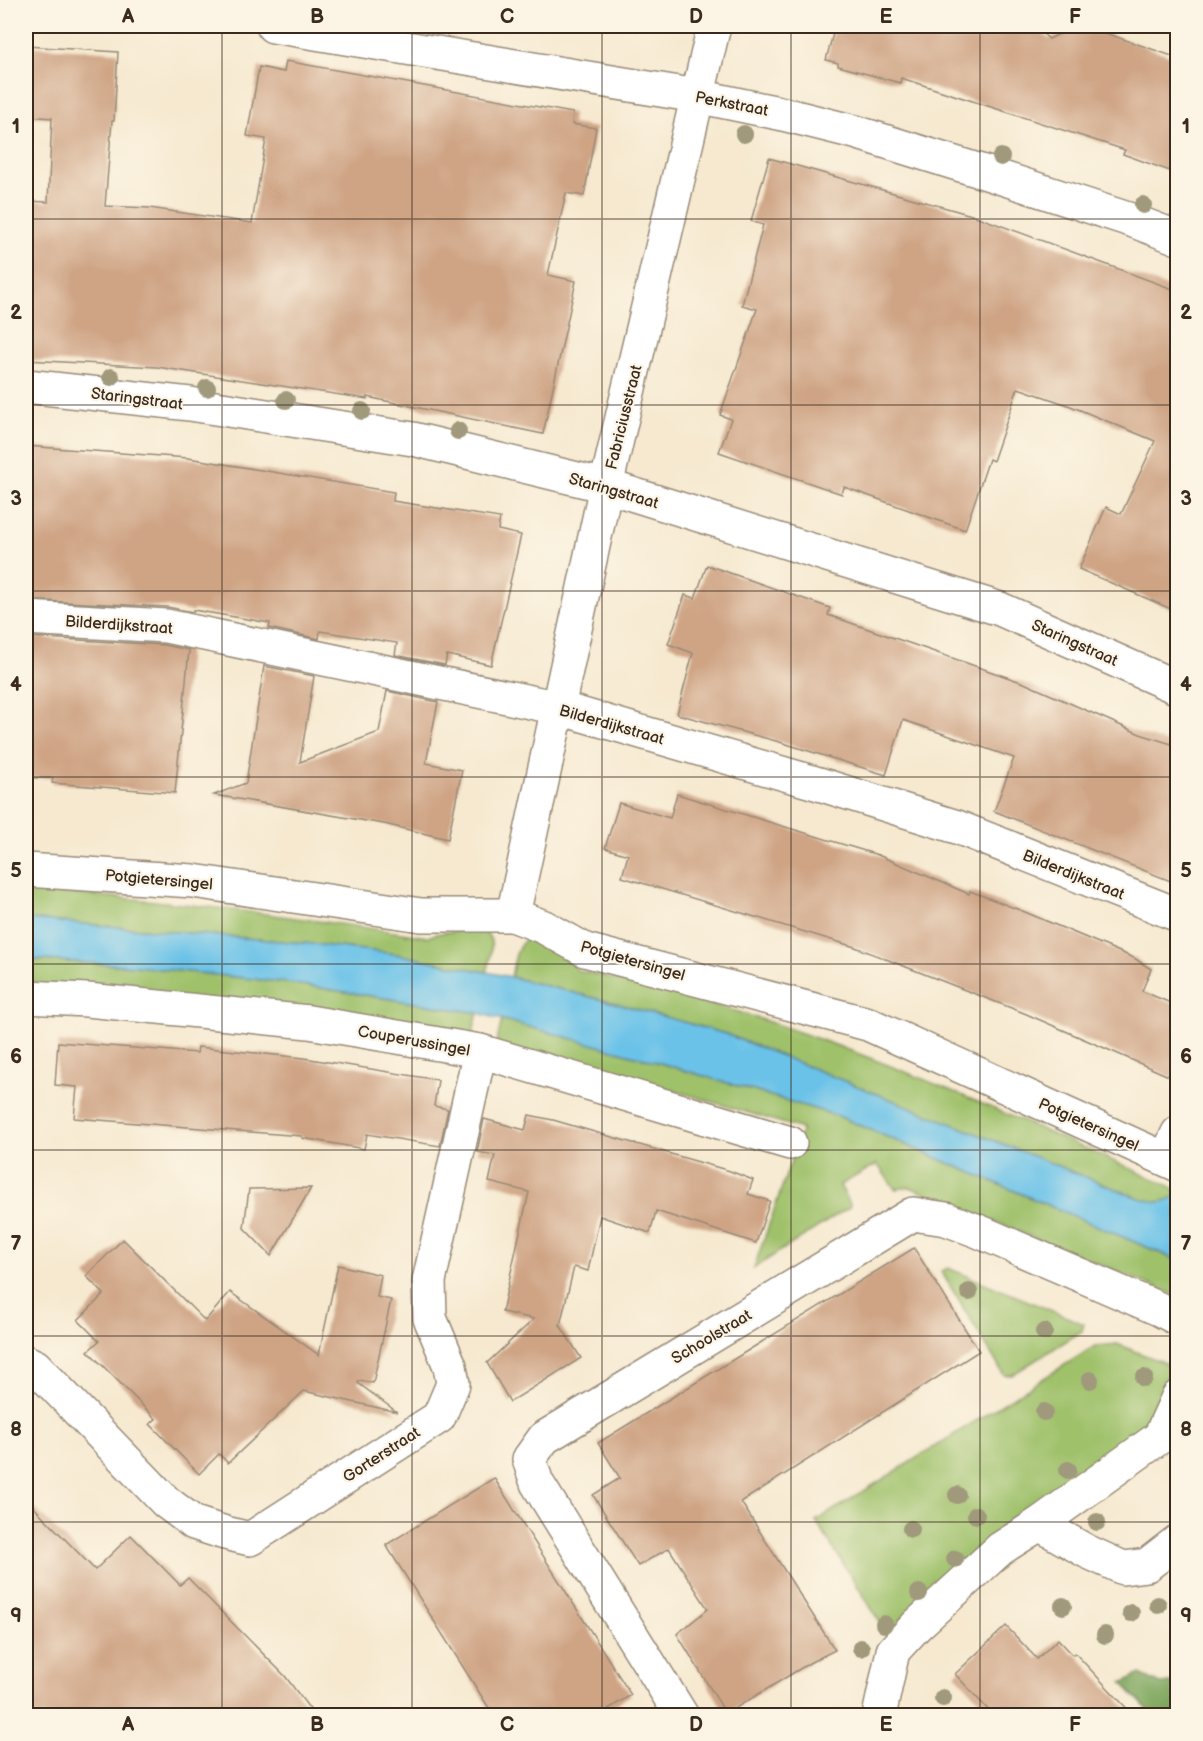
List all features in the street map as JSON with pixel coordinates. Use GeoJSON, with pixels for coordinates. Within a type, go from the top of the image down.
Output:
{"type":"FeatureCollection","features":[{"type":"Feature","properties":{"kind":"street","name":"Perkstraat"},"geometry":{"type":"LineString","coordinates":[[273,26],[697,96],[779,113],[855,132],[990,174],[1134,221],[1178,238]]}},
{"type":"Feature","properties":{"kind":"street","name":"Fabriciusstraat"},"geometry":{"type":"LineString","coordinates":[[513,915],[606,486],[714,26]]}},
{"type":"Feature","properties":{"kind":"street","name":"Staringstraat"},"geometry":{"type":"LineString","coordinates":[[26,386],[190,404],[413,439],[606,486],[1000,609],[1178,688]]}},
{"type":"Feature","properties":{"kind":"street","name":"Bilderdijkstraat"},"geometry":{"type":"LineString","coordinates":[[26,618],[166,626],[559,708],[957,827],[1178,915]]}},
{"type":"Feature","properties":{"kind":"street","name":"Potgietersingel"},"geometry":{"type":"LineString","coordinates":[[26,870],[193,881],[421,915],[513,915],[544,927],[585,950],[868,1024],[1174,1152]]}},
{"type":"Feature","properties":{"kind":"street","name":"Couperussingel"},"geometry":{"type":"LineString","coordinates":[[26,998],[87,1000],[309,1022],[480,1051],[790,1143]]}},
{"type":"Feature","properties":{"kind":"street","name":"Gorterstraat"},"geometry":{"type":"LineString","coordinates":[[26,1362],[35,1366],[166,1502],[194,1523],[250,1539],[439,1418],[453,1384],[450,1366],[430,1318],[429,1281],[480,1051]]}},
{"type":"Feature","properties":{"kind":"street","name":"Schoolstraat"},"geometry":{"type":"LineString","coordinates":[[682,1716],[537,1483],[529,1459],[544,1438],[913,1214],[946,1219],[978,1231],[1178,1319]]}},
{"type":"Feature","properties":{"kind":"street"},"geometry":{"type":"LineString","coordinates":[[879,1716],[893,1651],[1000,1549],[1039,1524],[1160,1437],[1178,1396]]}},
{"type":"Feature","properties":{"kind":"street"},"geometry":{"type":"LineString","coordinates":[[1039,1524],[1086,1551],[1124,1568],[1147,1565],[1178,1541]]}},
{"type":"Feature","properties":{"kind":"green space"},"geometry":{"type":"Polygon","coordinates":[[[26,891],[177,903],[428,937],[444,932],[478,930],[489,937],[491,955],[487,973],[396,954],[314,944],[26,919],[26,891]]]}},
{"type":"Feature","properties":{"kind":"green space"},"geometry":{"type":"Polygon","coordinates":[[[526,939],[555,950],[568,959],[577,970],[735,1011],[791,1029],[900,1070],[1170,1186],[1177,1191],[1177,1195],[1162,1202],[1136,1197],[726,1034],[511,977],[517,951],[526,939]]]}},
{"type":"Feature","properties":{"kind":"green space"},"geometry":{"type":"Polygon","coordinates":[[[26,959],[135,966],[289,983],[478,1013],[472,1036],[26,988],[26,959]]]}},
{"type":"Feature","properties":{"kind":"green space"},"geometry":{"type":"Polygon","coordinates":[[[502,1019],[838,1116],[1177,1260],[1177,1296],[910,1187],[895,1189],[877,1164],[840,1185],[851,1206],[754,1268],[802,1129],[683,1093],[496,1045],[502,1019]]]}},
{"type":"Feature","properties":{"kind":"green space"},"geometry":{"type":"Polygon","coordinates":[[[948,1268],[1084,1324],[1082,1331],[1012,1375],[1004,1375],[941,1271],[948,1268]]]}},
{"type":"Feature","properties":{"kind":"green space"},"geometry":{"type":"Polygon","coordinates":[[[1117,1344],[1172,1366],[1160,1395],[1153,1422],[995,1532],[887,1633],[816,1521],[1095,1346],[1117,1344]]]}},
{"type":"Feature","properties":{"kind":"green space"},"geometry":{"type":"Polygon","coordinates":[[[1140,1674],[1161,1684],[1177,1682],[1177,1715],[1153,1715],[1122,1683],[1140,1674]]]}},
{"type":"Feature","properties":{"kind":"water"},"geometry":{"type":"Polygon","coordinates":[[[26,919],[314,944],[396,954],[511,977],[726,1034],[1136,1197],[1162,1202],[1177,1195],[1177,1260],[838,1116],[650,1060],[478,1013],[289,983],[135,966],[26,959],[26,919]]]}},
{"type":"Feature","properties":{"kind":"building"},"geometry":{"type":"Polygon","coordinates":[[[835,26],[1034,26],[1049,39],[1076,26],[1085,26],[1178,58],[1178,174],[1123,154],[1125,150],[901,78],[900,83],[838,66],[838,63],[826,60],[835,26]]]}},
{"type":"Feature","properties":{"kind":"building"},"geometry":{"type":"Polygon","coordinates":[[[26,46],[118,52],[114,121],[112,121],[105,206],[149,208],[252,223],[266,139],[247,136],[259,67],[284,72],[286,61],[573,113],[572,124],[596,128],[584,196],[566,193],[548,275],[576,281],[543,434],[367,397],[367,399],[157,367],[26,360],[26,201],[48,202],[52,118],[26,116],[26,46]]]}},
{"type":"Feature","properties":{"kind":"building"},"geometry":{"type":"Polygon","coordinates":[[[769,158],[975,216],[1178,291],[1178,612],[1079,569],[1106,507],[1121,514],[1155,441],[1068,405],[1018,388],[993,461],[989,459],[965,530],[844,487],[842,494],[719,452],[731,419],[720,415],[757,309],[742,305],[763,225],[751,221],[769,158]]]}},
{"type":"Feature","properties":{"kind":"building"},"geometry":{"type":"Polygon","coordinates":[[[26,446],[188,458],[394,492],[393,501],[500,518],[498,530],[521,535],[491,665],[447,655],[445,665],[395,655],[397,643],[320,631],[319,639],[269,628],[270,623],[193,610],[193,612],[167,607],[26,600],[26,446]]]}},
{"type":"Feature","properties":{"kind":"building"},"geometry":{"type":"Polygon","coordinates":[[[707,565],[830,608],[828,615],[1024,683],[1140,734],[1178,746],[1178,884],[994,811],[1014,758],[903,720],[886,775],[783,743],[677,714],[693,653],[668,644],[685,595],[695,598],[707,565]]]}},
{"type":"Feature","properties":{"kind":"building"},"geometry":{"type":"Polygon","coordinates":[[[26,637],[164,645],[189,650],[175,793],[52,783],[53,778],[26,778],[26,637]]]}},
{"type":"Feature","properties":{"kind":"building"},"geometry":{"type":"Polygon","coordinates":[[[264,666],[314,676],[300,762],[379,732],[387,691],[438,702],[426,763],[462,770],[448,839],[384,824],[214,795],[246,783],[264,666]]]}},
{"type":"Feature","properties":{"kind":"building"},"geometry":{"type":"Polygon","coordinates":[[[677,794],[878,855],[969,894],[970,891],[1025,912],[1134,958],[1151,969],[1142,991],[1178,1006],[1178,1080],[1024,1013],[855,947],[622,877],[628,855],[605,848],[619,803],[670,818],[677,794]]]}},
{"type":"Feature","properties":{"kind":"building"},"geometry":{"type":"Polygon","coordinates":[[[58,1042],[197,1053],[198,1047],[304,1058],[438,1080],[434,1106],[448,1109],[440,1146],[367,1134],[364,1149],[302,1138],[302,1136],[74,1118],[77,1087],[55,1085],[58,1042]]]}},
{"type":"Feature","properties":{"kind":"building"},"geometry":{"type":"Polygon","coordinates":[[[529,1115],[730,1171],[753,1180],[748,1194],[770,1201],[756,1243],[656,1211],[650,1233],[600,1216],[588,1271],[574,1267],[560,1325],[581,1358],[510,1402],[487,1363],[534,1319],[502,1312],[529,1192],[489,1182],[495,1155],[477,1152],[484,1119],[525,1130],[529,1115]]]}},
{"type":"Feature","properties":{"kind":"building"},"geometry":{"type":"Polygon","coordinates":[[[311,1188],[271,1256],[244,1228],[249,1189],[311,1188]]]}},
{"type":"Feature","properties":{"kind":"building"},"geometry":{"type":"Polygon","coordinates":[[[123,1239],[205,1321],[230,1292],[319,1355],[338,1265],[381,1275],[377,1297],[391,1300],[373,1383],[359,1381],[358,1383],[397,1412],[304,1391],[228,1463],[219,1454],[199,1474],[150,1424],[156,1419],[88,1351],[99,1341],[78,1320],[104,1294],[86,1276],[123,1239]]]}},
{"type":"Feature","properties":{"kind":"building"},"geometry":{"type":"Polygon","coordinates":[[[914,1248],[979,1351],[741,1502],[835,1650],[811,1662],[726,1714],[677,1634],[708,1609],[669,1548],[638,1566],[593,1495],[620,1478],[598,1443],[914,1248]]]}},
{"type":"Feature","properties":{"kind":"building"},"geometry":{"type":"Polygon","coordinates":[[[494,1478],[631,1695],[597,1716],[494,1716],[386,1545],[494,1478]]]}},
{"type":"Feature","properties":{"kind":"building"},"geometry":{"type":"Polygon","coordinates":[[[26,1499],[95,1570],[131,1535],[180,1585],[188,1578],[285,1676],[315,1716],[26,1716],[26,1499]]]}},
{"type":"Feature","properties":{"kind":"building"},"geometry":{"type":"Polygon","coordinates":[[[1006,1626],[1037,1659],[1058,1639],[1073,1655],[1075,1653],[1134,1716],[994,1716],[955,1674],[1006,1626]]]}}]}
